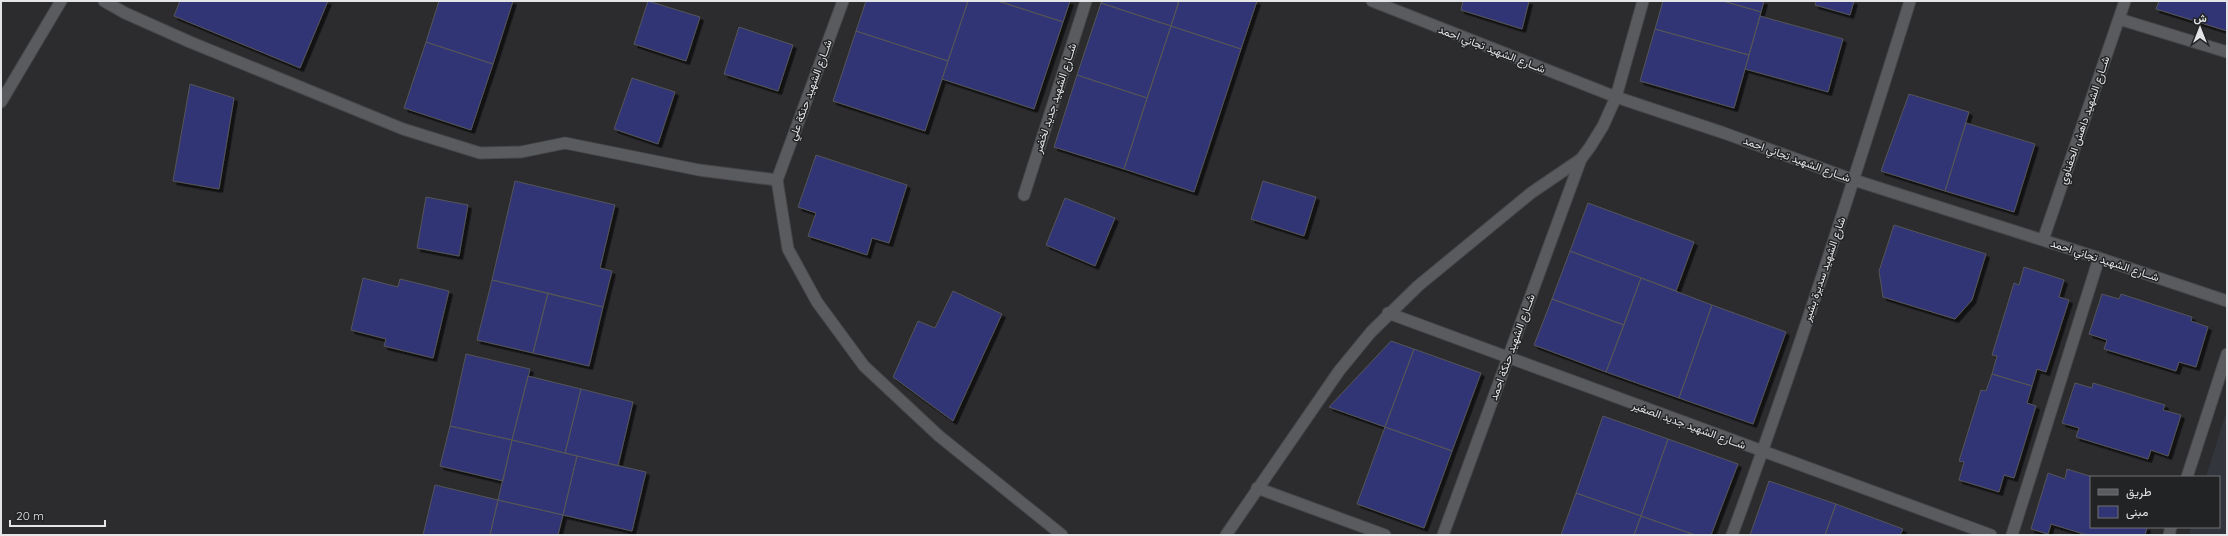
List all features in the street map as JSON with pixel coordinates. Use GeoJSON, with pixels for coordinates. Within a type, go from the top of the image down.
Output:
{"type":"FeatureCollection","features":[{"type":"Feature","properties":{"kind":"street"},"geometry":{"type":"LineString","coordinates":[[1,102],[61,1]]}},
{"type":"Feature","properties":{"kind":"street"},"geometry":{"type":"LineString","coordinates":[[104,1],[125,13],[190,42],[403,129],[480,153],[521,152],[565,143],[706,171],[777,180],[788,249],[817,302],[864,366],[939,436],[1061,534]]}},
{"type":"Feature","properties":{"kind":"street","name":"شــارع الشهيد حنكة علي"},"geometry":{"type":"LineString","coordinates":[[777,180],[843,1]]}},
{"type":"Feature","properties":{"kind":"street","name":"شــارع الشهيد جديد لخضر"},"geometry":{"type":"LineString","coordinates":[[1024,195],[1086,1]]}},
{"type":"Feature","properties":{"kind":"street","name":"شــارع الشهيد تجاني احمد"},"geometry":{"type":"LineString","coordinates":[[1372,1],[1616,97],[1724,133],[1854,180],[2099,258],[2227,302]]}},
{"type":"Feature","properties":{"kind":"street"},"geometry":{"type":"LineString","coordinates":[[1226,535],[1339,371],[1388,313],[1501,217],[1580,159],[1597,136],[1616,97],[1643,1]]}},
{"type":"Feature","properties":{"kind":"street","name":"شارع الشهيد سديرة بشير"},"geometry":{"type":"LineString","coordinates":[[1732,535],[1763,452],[1854,180],[1910,1]]}},
{"type":"Feature","properties":{"kind":"street","name":"شــارع الشهيد داهش الحفناوي"},"geometry":{"type":"LineString","coordinates":[[2043,240],[2125,1]]}},
{"type":"Feature","properties":{"kind":"street"},"geometry":{"type":"LineString","coordinates":[[2119,20],[2227,52]]}},
{"type":"Feature","properties":{"kind":"street","name":"شــارع الشهيد حنكة احمد"},"geometry":{"type":"LineString","coordinates":[[1443,535],[1580,159]]}},
{"type":"Feature","properties":{"kind":"street"},"geometry":{"type":"LineString","coordinates":[[2012,535],[2099,258]]}},
{"type":"Feature","properties":{"kind":"street","name":"شــارع الشهيد جديد الصغير"},"geometry":{"type":"LineString","coordinates":[[1388,313],[1991,535]]}},
{"type":"Feature","properties":{"kind":"street"},"geometry":{"type":"LineString","coordinates":[[2188,476],[2227,354]]}},
{"type":"Feature","properties":{"kind":"street"},"geometry":{"type":"LineString","coordinates":[[1257,488],[1385,535]]}},
{"type":"Feature","properties":{"kind":"shaded area"},"geometry":{"type":"Polygon","coordinates":[[[2227,410],[2227,535],[2189,535],[2191,528],[2220,528],[2220,476],[2206,476],[2227,410]]]}},
{"type":"Feature","properties":{"kind":"building"},"geometry":{"type":"Polygon","coordinates":[[[180,1],[328,1],[300,68],[174,16],[180,1]]]}},
{"type":"Feature","properties":{"kind":"building"},"geometry":{"type":"Polygon","coordinates":[[[439,1],[513,1],[493,64],[426,42],[439,1]]]}},
{"type":"Feature","properties":{"kind":"building"},"geometry":{"type":"Polygon","coordinates":[[[648,1],[700,17],[686,61],[634,44],[648,1]]]}},
{"type":"Feature","properties":{"kind":"building"},"geometry":{"type":"Polygon","coordinates":[[[866,1],[968,1],[948,61],[856,31],[866,1]]]}},
{"type":"Feature","properties":{"kind":"building"},"geometry":{"type":"Polygon","coordinates":[[[968,1],[998,1],[1063,22],[1034,109],[942,79],[968,1]]]}},
{"type":"Feature","properties":{"kind":"building"},"geometry":{"type":"Polygon","coordinates":[[[998,1],[1070,1],[1063,22],[998,1]]]}},
{"type":"Feature","properties":{"kind":"building"},"geometry":{"type":"Polygon","coordinates":[[[1102,1],[1179,1],[1171,26],[1101,3],[1102,1]]]}},
{"type":"Feature","properties":{"kind":"building"},"geometry":{"type":"Polygon","coordinates":[[[1179,1],[1257,1],[1241,49],[1171,26],[1179,1]]]}},
{"type":"Feature","properties":{"kind":"building"},"geometry":{"type":"Polygon","coordinates":[[[1463,1],[1529,1],[1522,29],[1461,10],[1463,1]]]}},
{"type":"Feature","properties":{"kind":"building"},"geometry":{"type":"Polygon","coordinates":[[[1663,1],[1723,1],[1761,12],[1749,55],[1655,29],[1663,1]]]}},
{"type":"Feature","properties":{"kind":"building"},"geometry":{"type":"Polygon","coordinates":[[[1723,1],[1764,1],[1761,12],[1723,1]]]}},
{"type":"Feature","properties":{"kind":"building"},"geometry":{"type":"Polygon","coordinates":[[[1816,1],[1854,1],[1850,15],[1815,5],[1816,1]]]}},
{"type":"Feature","properties":{"kind":"building"},"geometry":{"type":"Polygon","coordinates":[[[2159,1],[2227,1],[2227,31],[2156,9],[2159,1]]]}},
{"type":"Feature","properties":{"kind":"building"},"geometry":{"type":"Polygon","coordinates":[[[1101,3],[1171,26],[1147,98],[1077,75],[1101,3]]]}},
{"type":"Feature","properties":{"kind":"building"},"geometry":{"type":"Polygon","coordinates":[[[1760,16],[1843,39],[1828,92],[1745,69],[1760,16]]]}},
{"type":"Feature","properties":{"kind":"building"},"geometry":{"type":"Polygon","coordinates":[[[1171,26],[1241,49],[1194,192],[1124,169],[1171,26]]]}},
{"type":"Feature","properties":{"kind":"building"},"geometry":{"type":"Polygon","coordinates":[[[739,27],[793,45],[778,91],[724,74],[739,27]]]}},
{"type":"Feature","properties":{"kind":"building"},"geometry":{"type":"Polygon","coordinates":[[[1655,29],[1749,55],[1734,108],[1640,81],[1655,29]]]}},
{"type":"Feature","properties":{"kind":"building"},"geometry":{"type":"Polygon","coordinates":[[[856,31],[948,61],[925,131],[833,101],[856,31]]]}},
{"type":"Feature","properties":{"kind":"building"},"geometry":{"type":"Polygon","coordinates":[[[426,42],[493,64],[471,130],[404,108],[426,42]]]}},
{"type":"Feature","properties":{"kind":"building"},"geometry":{"type":"Polygon","coordinates":[[[1077,75],[1147,98],[1124,169],[1054,147],[1077,75]]]}},
{"type":"Feature","properties":{"kind":"building"},"geometry":{"type":"Polygon","coordinates":[[[632,78],[675,92],[658,144],[614,129],[632,78]]]}},
{"type":"Feature","properties":{"kind":"building"},"geometry":{"type":"Polygon","coordinates":[[[190,84],[234,98],[219,189],[173,181],[190,84]]]}},
{"type":"Feature","properties":{"kind":"building"},"geometry":{"type":"Polygon","coordinates":[[[1909,94],[1969,112],[1945,191],[1881,171],[1909,94]]]}},
{"type":"Feature","properties":{"kind":"building"},"geometry":{"type":"Polygon","coordinates":[[[1966,123],[2035,144],[2014,212],[1945,191],[1966,123]]]}},
{"type":"Feature","properties":{"kind":"building"},"geometry":{"type":"Polygon","coordinates":[[[816,155],[907,185],[889,243],[872,238],[867,255],[808,236],[816,213],[798,207],[816,155]]]}},
{"type":"Feature","properties":{"kind":"building"},"geometry":{"type":"Polygon","coordinates":[[[515,181],[615,205],[600,268],[612,271],[603,307],[492,280],[515,181]]]}},
{"type":"Feature","properties":{"kind":"building"},"geometry":{"type":"Polygon","coordinates":[[[1263,181],[1316,197],[1304,236],[1251,219],[1263,181]]]}},
{"type":"Feature","properties":{"kind":"building"},"geometry":{"type":"Polygon","coordinates":[[[426,197],[468,205],[459,256],[417,248],[426,197]]]}},
{"type":"Feature","properties":{"kind":"building"},"geometry":{"type":"Polygon","coordinates":[[[1065,198],[1115,218],[1095,266],[1046,245],[1065,198]]]}},
{"type":"Feature","properties":{"kind":"building"},"geometry":{"type":"Polygon","coordinates":[[[1588,203],[1694,242],[1676,291],[1570,251],[1588,203]]]}},
{"type":"Feature","properties":{"kind":"building"},"geometry":{"type":"Polygon","coordinates":[[[1894,225],[1986,254],[1972,300],[1955,319],[1883,297],[1879,271],[1894,225]]]}},
{"type":"Feature","properties":{"kind":"building"},"geometry":{"type":"Polygon","coordinates":[[[1570,251],[1641,278],[1624,325],[1552,299],[1570,251]]]}},
{"type":"Feature","properties":{"kind":"building"},"geometry":{"type":"Polygon","coordinates":[[[2024,267],[2064,280],[2059,297],[2069,300],[2046,372],[2037,369],[2032,386],[1992,374],[1997,356],[1992,355],[2014,283],[2019,285],[2024,267]]]}},
{"type":"Feature","properties":{"kind":"building"},"geometry":{"type":"Polygon","coordinates":[[[363,278],[398,287],[400,279],[449,291],[433,358],[384,346],[386,339],[351,330],[363,278]]]}},
{"type":"Feature","properties":{"kind":"building"},"geometry":{"type":"Polygon","coordinates":[[[1641,278],[1712,305],[1679,398],[1606,372],[1641,278]]]}},
{"type":"Feature","properties":{"kind":"building"},"geometry":{"type":"Polygon","coordinates":[[[492,280],[548,293],[533,353],[477,340],[492,280]]]}},
{"type":"Feature","properties":{"kind":"building"},"geometry":{"type":"Polygon","coordinates":[[[953,291],[1002,314],[953,421],[893,377],[918,321],[935,328],[953,291]]]}},
{"type":"Feature","properties":{"kind":"building"},"geometry":{"type":"Polygon","coordinates":[[[548,293],[603,307],[589,366],[533,353],[548,293]]]}},
{"type":"Feature","properties":{"kind":"building"},"geometry":{"type":"Polygon","coordinates":[[[2102,294],[2119,299],[2121,294],[2192,317],[2191,321],[2208,327],[2196,367],[2179,362],[2176,371],[2104,349],[2107,340],[2089,334],[2102,294]]]}},
{"type":"Feature","properties":{"kind":"building"},"geometry":{"type":"Polygon","coordinates":[[[1552,299],[1624,325],[1606,372],[1534,345],[1552,299]]]}},
{"type":"Feature","properties":{"kind":"building"},"geometry":{"type":"Polygon","coordinates":[[[1712,305],[1786,332],[1753,424],[1679,398],[1712,305]]]}},
{"type":"Feature","properties":{"kind":"building"},"geometry":{"type":"Polygon","coordinates":[[[1391,341],[1414,349],[1385,427],[1329,407],[1391,341]]]}},
{"type":"Feature","properties":{"kind":"building"},"geometry":{"type":"Polygon","coordinates":[[[1414,349],[1481,373],[1452,451],[1385,427],[1414,349]]]}},
{"type":"Feature","properties":{"kind":"building"},"geometry":{"type":"Polygon","coordinates":[[[466,354],[530,369],[512,440],[450,426],[466,354]]]}},
{"type":"Feature","properties":{"kind":"building"},"geometry":{"type":"Polygon","coordinates":[[[1992,374],[2032,386],[2027,403],[2036,406],[2014,478],[2004,475],[1999,492],[1959,480],[1964,462],[1959,461],[1981,390],[1986,391],[1992,374]]]}},
{"type":"Feature","properties":{"kind":"building"},"geometry":{"type":"Polygon","coordinates":[[[528,376],[581,389],[565,453],[512,440],[528,376]]]}},
{"type":"Feature","properties":{"kind":"building"},"geometry":{"type":"Polygon","coordinates":[[[2075,383],[2092,388],[2093,383],[2165,405],[2163,410],[2181,415],[2168,456],[2151,450],[2148,459],[2076,437],[2079,428],[2062,423],[2075,383]]]}},
{"type":"Feature","properties":{"kind":"building"},"geometry":{"type":"Polygon","coordinates":[[[581,389],[633,402],[618,466],[565,453],[581,389]]]}},
{"type":"Feature","properties":{"kind":"building"},"geometry":{"type":"Polygon","coordinates":[[[1603,416],[1668,439],[1641,516],[1576,493],[1603,416]]]}},
{"type":"Feature","properties":{"kind":"building"},"geometry":{"type":"Polygon","coordinates":[[[450,426],[512,440],[503,481],[440,466],[450,426]]]}},
{"type":"Feature","properties":{"kind":"building"},"geometry":{"type":"Polygon","coordinates":[[[1385,427],[1452,451],[1424,528],[1357,504],[1385,427]]]}},
{"type":"Feature","properties":{"kind":"building"},"geometry":{"type":"Polygon","coordinates":[[[1668,439],[1738,464],[1711,535],[1695,535],[1641,516],[1668,439]]]}},
{"type":"Feature","properties":{"kind":"building"},"geometry":{"type":"Polygon","coordinates":[[[512,440],[577,456],[563,515],[498,500],[512,440]]]}},
{"type":"Feature","properties":{"kind":"building"},"geometry":{"type":"Polygon","coordinates":[[[577,456],[646,472],[632,531],[563,515],[577,456]]]}},
{"type":"Feature","properties":{"kind":"building"},"geometry":{"type":"Polygon","coordinates":[[[2067,469],[2090,476],[2090,528],[2147,528],[2145,535],[2087,535],[2051,524],[2048,534],[2031,529],[2048,473],[2065,479],[2067,469]]]}},
{"type":"Feature","properties":{"kind":"building"},"geometry":{"type":"Polygon","coordinates":[[[1769,481],[1836,504],[1825,535],[1750,535],[1769,481]]]}},
{"type":"Feature","properties":{"kind":"building"},"geometry":{"type":"Polygon","coordinates":[[[435,485],[498,500],[490,535],[423,535],[435,485]]]}},
{"type":"Feature","properties":{"kind":"building"},"geometry":{"type":"Polygon","coordinates":[[[1576,493],[1641,516],[1634,535],[1561,535],[1576,493]]]}},
{"type":"Feature","properties":{"kind":"building"},"geometry":{"type":"Polygon","coordinates":[[[498,500],[563,515],[558,535],[490,535],[498,500]]]}},
{"type":"Feature","properties":{"kind":"building"},"geometry":{"type":"Polygon","coordinates":[[[1836,504],[1903,529],[1900,535],[1825,535],[1836,504]]]}},
{"type":"Feature","properties":{"kind":"building"},"geometry":{"type":"Polygon","coordinates":[[[1641,516],[1695,535],[1634,535],[1641,516]]]}}]}
